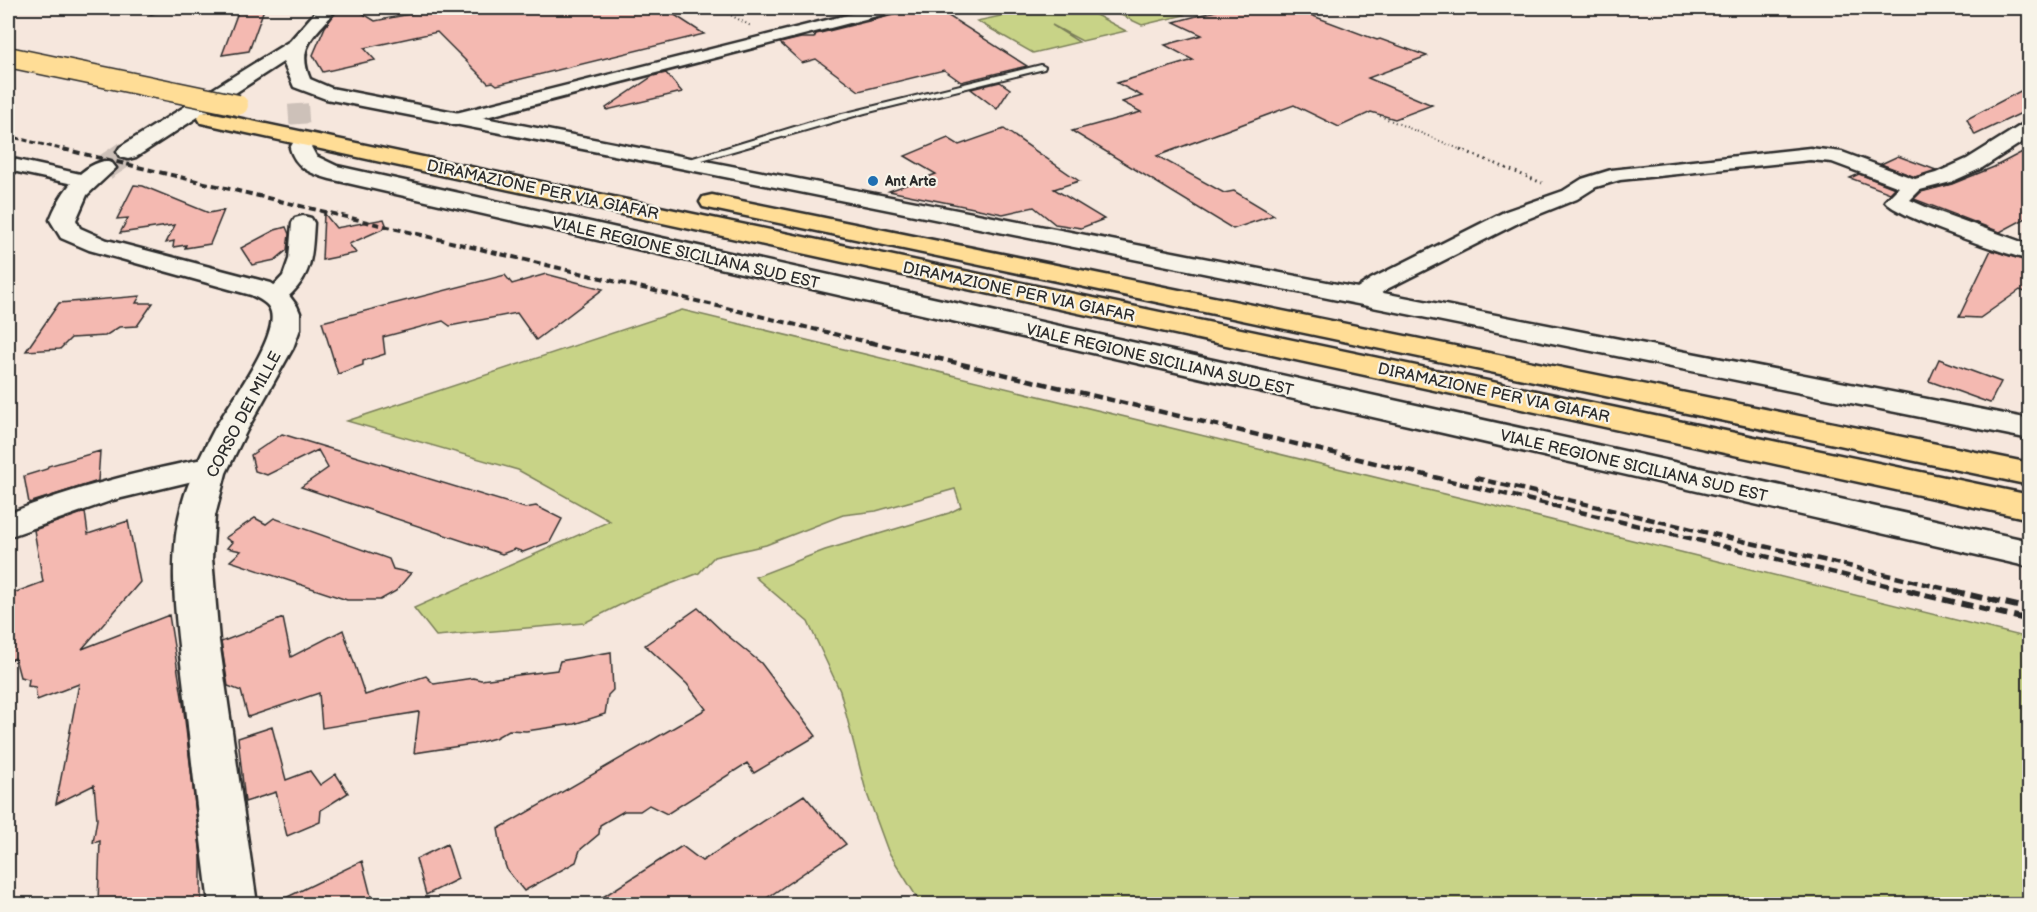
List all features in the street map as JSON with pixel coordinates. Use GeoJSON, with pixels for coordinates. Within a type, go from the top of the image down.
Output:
{"type":"FeatureCollection","features":[{"type":"Feature","properties":{"kind":"highway","name":"DIRAMAZIONE PER VIA GIAFAR"},"geometry":{"type":"LineString","coordinates":[[8,57],[2030,474]]}},
{"type":"Feature","properties":{"kind":"highway","name":"DIRAMAZIONE PER VIA GIAFAR"},"geometry":{"type":"LineString","coordinates":[[8,75],[2030,507]]}},
{"type":"Feature","properties":{"kind":"street"},"geometry":{"type":"LineString","coordinates":[[303,223],[300,259],[294,278],[276,296],[261,289],[98,245],[70,233],[63,220],[68,202],[107,167],[297,45],[327,8]]}},
{"type":"Feature","properties":{"kind":"street"},"geometry":{"type":"LineString","coordinates":[[455,119],[891,8]]}},
{"type":"Feature","properties":{"kind":"street"},"geometry":{"type":"LineString","coordinates":[[297,45],[293,63],[299,94],[326,93],[685,162],[2030,429]]}},
{"type":"Feature","properties":{"kind":"street"},"geometry":{"type":"LineString","coordinates":[[1359,297],[1379,284],[1478,233],[1570,195],[1589,183],[1618,174],[1810,154],[1834,156],[1913,184],[1922,183],[1974,164],[2003,148],[2030,128]]}},
{"type":"Feature","properties":{"kind":"street","name":"VIALE REGIONE SICILIANA SUD EST"},"geometry":{"type":"LineString","coordinates":[[300,148],[302,156],[309,164],[330,172],[2030,554]]}},
{"type":"Feature","properties":{"kind":"street"},"geometry":{"type":"LineString","coordinates":[[8,165],[107,167]]}},
{"type":"Feature","properties":{"kind":"street"},"geometry":{"type":"LineString","coordinates":[[1913,184],[1896,201],[1930,217],[2030,253]]}},
{"type":"Feature","properties":{"kind":"street","name":"CORSO DEI MILLE"},"geometry":{"type":"LineString","coordinates":[[233,904],[218,801],[195,600],[194,559],[198,514],[212,467],[286,331],[287,312],[276,296]]}},
{"type":"Feature","properties":{"kind":"street"},"geometry":{"type":"LineString","coordinates":[[8,526],[77,499],[145,481],[212,467]]}},
{"type":"Feature","properties":{"kind":"lane"},"geometry":{"type":"LineString","coordinates":[[151,11],[166,8]]}},
{"type":"Feature","properties":{"kind":"lane"},"geometry":{"type":"LineString","coordinates":[[685,162],[752,141],[911,98],[1041,67]]}},
{"type":"Feature","properties":{"kind":"path"},"geometry":{"type":"LineString","coordinates":[[717,8],[775,38]]}},
{"type":"Feature","properties":{"kind":"path"},"geometry":{"type":"LineString","coordinates":[[1380,116],[1570,195]]}},
{"type":"Feature","properties":{"kind":"green space"},"geometry":{"type":"Polygon","coordinates":[[[1038,8],[1083,8],[1126,31],[1082,41],[1052,25],[1079,42],[1033,53],[977,21],[1038,8]]]}},
{"type":"Feature","properties":{"kind":"green space"},"geometry":{"type":"Polygon","coordinates":[[[1106,8],[1168,8],[1184,15],[1142,25],[1106,8]]]}},
{"type":"Feature","properties":{"kind":"green space"},"geometry":{"type":"Polygon","coordinates":[[[682,310],[2029,638],[2029,904],[921,904],[888,851],[866,791],[840,691],[808,622],[755,577],[825,550],[949,513],[961,507],[955,489],[876,511],[843,515],[766,545],[714,557],[699,573],[634,598],[584,623],[436,636],[414,608],[610,521],[518,470],[347,421],[682,310]]]}},
{"type":"Feature","properties":{"kind":"building"},"geometry":{"type":"Polygon","coordinates":[[[339,8],[354,8],[375,21],[440,8],[664,8],[704,34],[497,85],[493,82],[488,83],[437,32],[364,48],[375,60],[323,72],[313,55],[325,27],[339,8]]]}},
{"type":"Feature","properties":{"kind":"building"},"geometry":{"type":"Polygon","coordinates":[[[922,8],[936,8],[1027,66],[961,82],[944,70],[859,91],[816,59],[802,63],[780,43],[801,38],[814,38],[816,34],[922,8]]]}},
{"type":"Feature","properties":{"kind":"building"},"geometry":{"type":"Polygon","coordinates":[[[1227,8],[1292,8],[1427,56],[1368,78],[1432,105],[1395,119],[1371,112],[1339,127],[1294,105],[1157,156],[1224,193],[1234,191],[1274,215],[1233,229],[1072,131],[1141,112],[1122,102],[1142,96],[1117,83],[1193,60],[1165,45],[1202,35],[1174,22],[1227,8]]]}},
{"type":"Feature","properties":{"kind":"building"},"geometry":{"type":"Polygon","coordinates":[[[264,9],[249,51],[222,55],[238,12],[264,9]]]}},
{"type":"Feature","properties":{"kind":"building"},"geometry":{"type":"Polygon","coordinates":[[[666,73],[682,92],[607,110],[606,108],[653,76],[666,73]]]}},
{"type":"Feature","properties":{"kind":"building"},"geometry":{"type":"Polygon","coordinates":[[[1000,82],[1010,89],[997,109],[971,89],[1000,82]]]}},
{"type":"Feature","properties":{"kind":"building"},"geometry":{"type":"Polygon","coordinates":[[[2030,86],[2030,109],[1975,135],[1967,119],[2030,86]]]}},
{"type":"Feature","properties":{"kind":"building"},"geometry":{"type":"Polygon","coordinates":[[[1004,129],[1079,181],[1054,189],[1104,219],[1081,228],[1055,224],[1034,207],[1003,214],[889,191],[936,174],[905,156],[948,138],[959,145],[1004,129]]]}},
{"type":"Feature","properties":{"kind":"building"},"geometry":{"type":"Polygon","coordinates":[[[2030,148],[2030,216],[2000,232],[1914,199],[1921,192],[1952,184],[1994,167],[2030,148]]]}},
{"type":"Feature","properties":{"kind":"building"},"geometry":{"type":"Polygon","coordinates":[[[1898,156],[1936,170],[1915,177],[1881,164],[1898,156]]]}},
{"type":"Feature","properties":{"kind":"building"},"geometry":{"type":"Polygon","coordinates":[[[1859,174],[1895,188],[1890,193],[1850,178],[1859,174]]]}},
{"type":"Feature","properties":{"kind":"building"},"geometry":{"type":"Polygon","coordinates":[[[134,185],[143,186],[209,213],[224,210],[210,244],[185,248],[186,245],[173,247],[174,241],[166,243],[175,225],[120,233],[128,218],[117,219],[134,185]]]}},
{"type":"Feature","properties":{"kind":"building"},"geometry":{"type":"Polygon","coordinates":[[[324,213],[336,228],[384,219],[387,227],[349,244],[356,253],[322,260],[324,213]]]}},
{"type":"Feature","properties":{"kind":"building"},"geometry":{"type":"Polygon","coordinates":[[[286,227],[289,234],[287,250],[275,260],[252,265],[241,248],[275,230],[286,227]]]}},
{"type":"Feature","properties":{"kind":"building"},"geometry":{"type":"Polygon","coordinates":[[[1991,250],[2030,262],[2030,294],[2020,290],[1980,318],[1959,317],[1991,250]]]}},
{"type":"Feature","properties":{"kind":"building"},"geometry":{"type":"Polygon","coordinates":[[[546,274],[603,289],[536,340],[517,313],[450,326],[443,321],[383,337],[385,354],[363,361],[363,365],[338,374],[322,322],[505,275],[512,284],[546,274]]]}},
{"type":"Feature","properties":{"kind":"building"},"geometry":{"type":"Polygon","coordinates":[[[140,296],[136,303],[153,303],[137,326],[119,327],[105,336],[71,338],[60,349],[26,351],[59,303],[140,296]]]}},
{"type":"Feature","properties":{"kind":"building"},"geometry":{"type":"Polygon","coordinates":[[[1939,359],[2001,382],[1990,403],[1929,381],[1939,359]]]}},
{"type":"Feature","properties":{"kind":"building"},"geometry":{"type":"Polygon","coordinates":[[[282,434],[525,508],[536,506],[562,519],[550,542],[523,552],[515,549],[502,554],[301,487],[328,468],[318,450],[267,475],[255,471],[251,455],[282,434]]]}},
{"type":"Feature","properties":{"kind":"building"},"geometry":{"type":"Polygon","coordinates":[[[100,451],[98,481],[29,503],[24,476],[47,469],[48,466],[100,451]]]}},
{"type":"Feature","properties":{"kind":"building"},"geometry":{"type":"Polygon","coordinates":[[[85,512],[88,534],[128,521],[140,582],[82,649],[169,615],[183,703],[201,856],[201,904],[98,904],[100,841],[93,843],[97,819],[94,785],[56,804],[79,684],[37,700],[35,687],[28,686],[29,679],[20,677],[15,658],[8,661],[8,595],[43,582],[34,530],[85,512]]]}},
{"type":"Feature","properties":{"kind":"building"},"geometry":{"type":"Polygon","coordinates":[[[255,518],[266,524],[274,518],[389,559],[393,569],[411,573],[396,591],[380,600],[347,600],[230,561],[241,551],[227,548],[232,542],[225,538],[255,518]]]}},
{"type":"Feature","properties":{"kind":"building"},"geometry":{"type":"Polygon","coordinates":[[[698,608],[761,663],[816,736],[754,773],[747,763],[667,814],[649,805],[640,811],[624,811],[600,825],[599,834],[580,850],[576,862],[524,891],[507,870],[498,829],[706,709],[687,684],[645,645],[698,608]]]}},
{"type":"Feature","properties":{"kind":"building"},"geometry":{"type":"Polygon","coordinates":[[[283,618],[291,657],[343,630],[365,695],[426,676],[434,684],[557,670],[560,661],[611,652],[613,690],[608,695],[605,714],[574,724],[526,731],[509,730],[495,738],[473,744],[414,753],[419,712],[322,728],[319,693],[248,717],[241,691],[228,686],[221,642],[283,618]]]}},
{"type":"Feature","properties":{"kind":"building"},"geometry":{"type":"Polygon","coordinates":[[[272,727],[286,780],[310,771],[320,785],[336,774],[348,793],[321,810],[320,822],[287,836],[276,792],[245,802],[238,738],[272,727]]]}},
{"type":"Feature","properties":{"kind":"building"},"geometry":{"type":"Polygon","coordinates":[[[804,795],[846,844],[758,904],[592,904],[682,846],[702,861],[804,795]]]}},
{"type":"Feature","properties":{"kind":"building"},"geometry":{"type":"Polygon","coordinates":[[[447,844],[458,879],[426,895],[416,859],[447,844]]]}},
{"type":"Feature","properties":{"kind":"building"},"geometry":{"type":"Polygon","coordinates":[[[362,861],[373,904],[273,904],[362,861]]]}},
{"type":"Feature","properties":{"kind":"tunnel"},"geometry":{"type":"LineString","coordinates":[[298,104],[301,148]]}},
{"type":"Feature","properties":{"kind":"tunnel"},"geometry":{"type":"LineString","coordinates":[[104,168],[128,152]]}},
{"type":"Feature","properties":{"kind":"railway"},"geometry":{"type":"LineString","coordinates":[[8,136],[69,151]]}},
{"type":"Feature","properties":{"kind":"railway"},"geometry":{"type":"LineString","coordinates":[[63,149],[876,344]]}},
{"type":"Feature","properties":{"kind":"railway"},"geometry":{"type":"LineString","coordinates":[[869,342],[1915,592]]}},
{"type":"Feature","properties":{"kind":"railway"},"geometry":{"type":"LineString","coordinates":[[1475,478],[1959,592]]}},
{"type":"Feature","properties":{"kind":"railway"},"geometry":{"type":"LineString","coordinates":[[1908,591],[2030,620]]}},
{"type":"Feature","properties":{"kind":"railway"},"geometry":{"type":"LineString","coordinates":[[1953,591],[2030,609]]}},
{"type":"Feature","properties":{"kind":"place","name":"Ant Arte"},"geometry":{"type":"Point","coordinates":[873,181]}}]}
